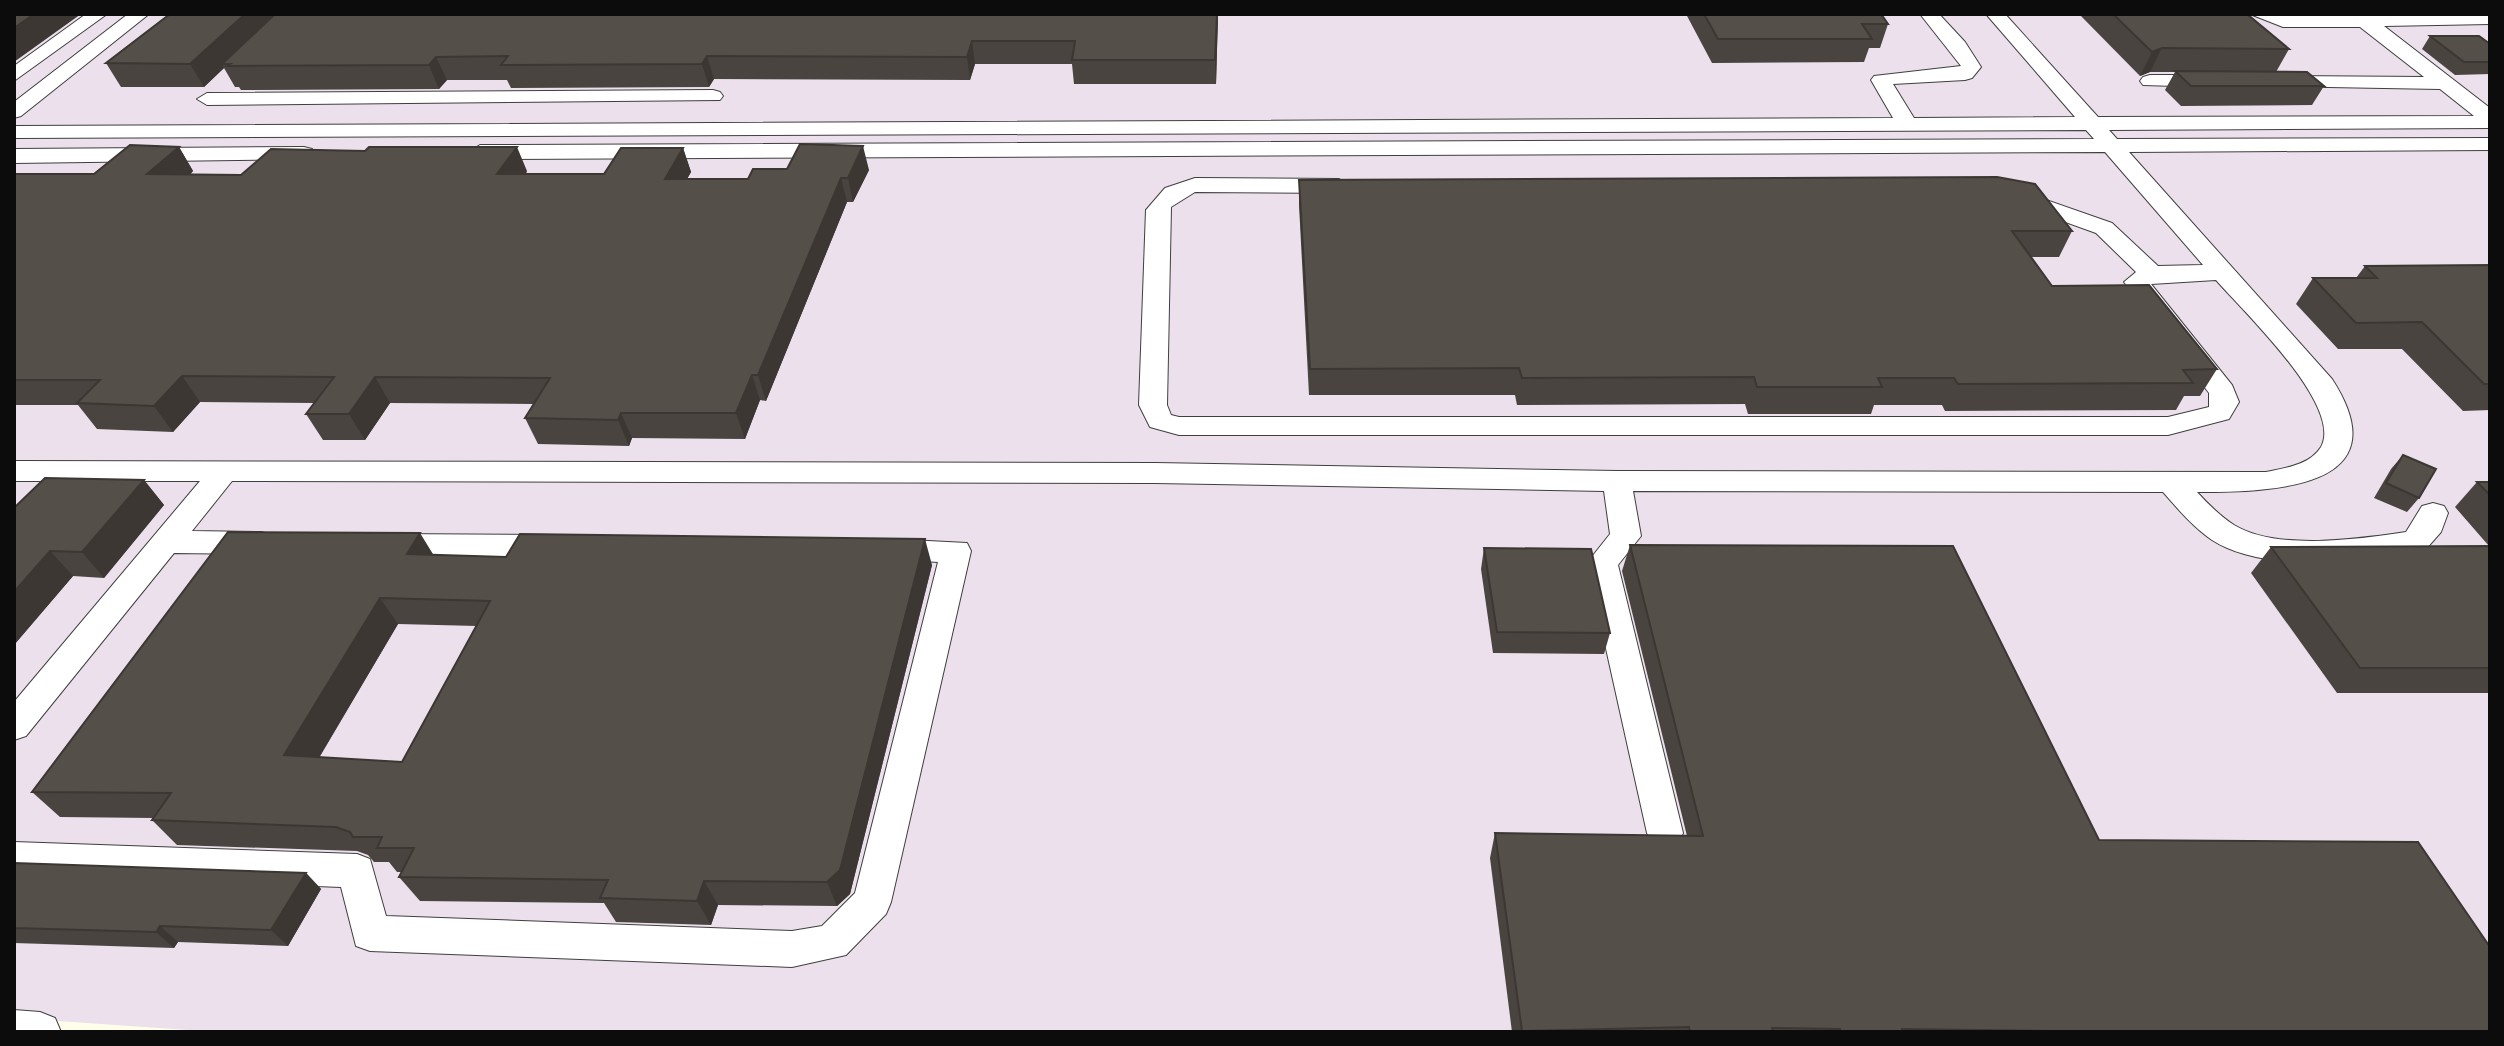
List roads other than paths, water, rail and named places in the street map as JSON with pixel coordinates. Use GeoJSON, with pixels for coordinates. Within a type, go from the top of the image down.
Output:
{"type":"FeatureCollection","features":[{"type":"Feature","properties":{"kind":"street"},"geometry":{"type":"LineString","coordinates":[[14,75],[98,14]]}},
{"type":"Feature","properties":{"kind":"street"},"geometry":{"type":"LineString","coordinates":[[14,112],[140,14]]}},
{"type":"Feature","properties":{"kind":"street"},"geometry":{"type":"LineString","coordinates":[[1907,124],[1881,80],[1965,74],[1971,67],[1958,46],[1929,14]]}},
{"type":"Feature","properties":{"kind":"street"},"geometry":{"type":"LineString","coordinates":[[14,471],[1155,473],[1617,481],[2171,482],[2288,478],[2330,458],[2339,434],[2337,413],[2322,385],[1995,14]]}},
{"type":"Feature","properties":{"kind":"street"},"geometry":{"type":"LineString","coordinates":[[2259,14],[2283,21],[2477,17]]}},
{"type":"Feature","properties":{"kind":"street"},"geometry":{"type":"LineString","coordinates":[[2365,21],[2490,120]]}},
{"type":"Feature","properties":{"kind":"street"},"geometry":{"type":"LineString","coordinates":[[173,131],[229,78]]}},
{"type":"Feature","properties":{"kind":"street"},"geometry":{"type":"LineString","coordinates":[[2150,81],[2227,82]]}},
{"type":"Feature","properties":{"kind":"street"},"geometry":{"type":"LineString","coordinates":[[2258,82],[2443,83]]}},
{"type":"Feature","properties":{"kind":"street"},"geometry":{"type":"LineString","coordinates":[[207,99],[713,96]]}},
{"type":"Feature","properties":{"kind":"street"},"geometry":{"type":"LineString","coordinates":[[14,132],[2490,120]]}},
{"type":"Feature","properties":{"kind":"street"},"geometry":{"type":"LineString","coordinates":[[1000,152],[1006,127]]}},
{"type":"Feature","properties":{"kind":"street"},"geometry":{"type":"LineString","coordinates":[[431,153],[2490,144]]}},
{"type":"Feature","properties":{"kind":"street"},"geometry":{"type":"LineString","coordinates":[[14,156],[323,154]]}},
{"type":"Feature","properties":{"kind":"street"},"geometry":{"type":"LineString","coordinates":[[1155,473],[1160,421],[1153,405],[1158,210],[1163,202],[1173,190],[1195,185],[1370,186]]}},
{"type":"Feature","properties":{"kind":"street"},"geometry":{"type":"LineString","coordinates":[[1987,191],[2039,202],[2104,228],[2152,274]]}},
{"type":"Feature","properties":{"kind":"street"},"geometry":{"type":"LineString","coordinates":[[1160,421],[1179,426],[2168,426],[2219,413],[2225,402],[2222,391],[2136,282],[2152,274],[2222,272]]}},
{"type":"Feature","properties":{"kind":"street"},"geometry":{"type":"LineString","coordinates":[[14,726],[223,473]]}},
{"type":"Feature","properties":{"kind":"street"},"geometry":{"type":"LineString","coordinates":[[1617,481],[1626,536],[1602,563],[1665,833]]}},
{"type":"Feature","properties":{"kind":"street"},"geometry":{"type":"LineString","coordinates":[[2171,482],[2204,518],[2225,534],[2253,545],[2338,554],[2415,541],[2430,524],[2433,513]]}},
{"type":"Feature","properties":{"kind":"street"},"geometry":{"type":"LineString","coordinates":[[167,542],[293,544]]}},
{"type":"Feature","properties":{"kind":"street"},"geometry":{"type":"LineString","coordinates":[[356,544],[593,547]]}},
{"type":"Feature","properties":{"kind":"street"},"geometry":{"type":"LineString","coordinates":[[14,858],[357,871],[370,933],[792,949],[832,942],[872,902],[956,551],[861,550]]}},
{"type":"Feature","properties":{"kind":"street"},"geometry":{"type":"LineString","coordinates":[[14,1030],[40,1032]]}}]}
